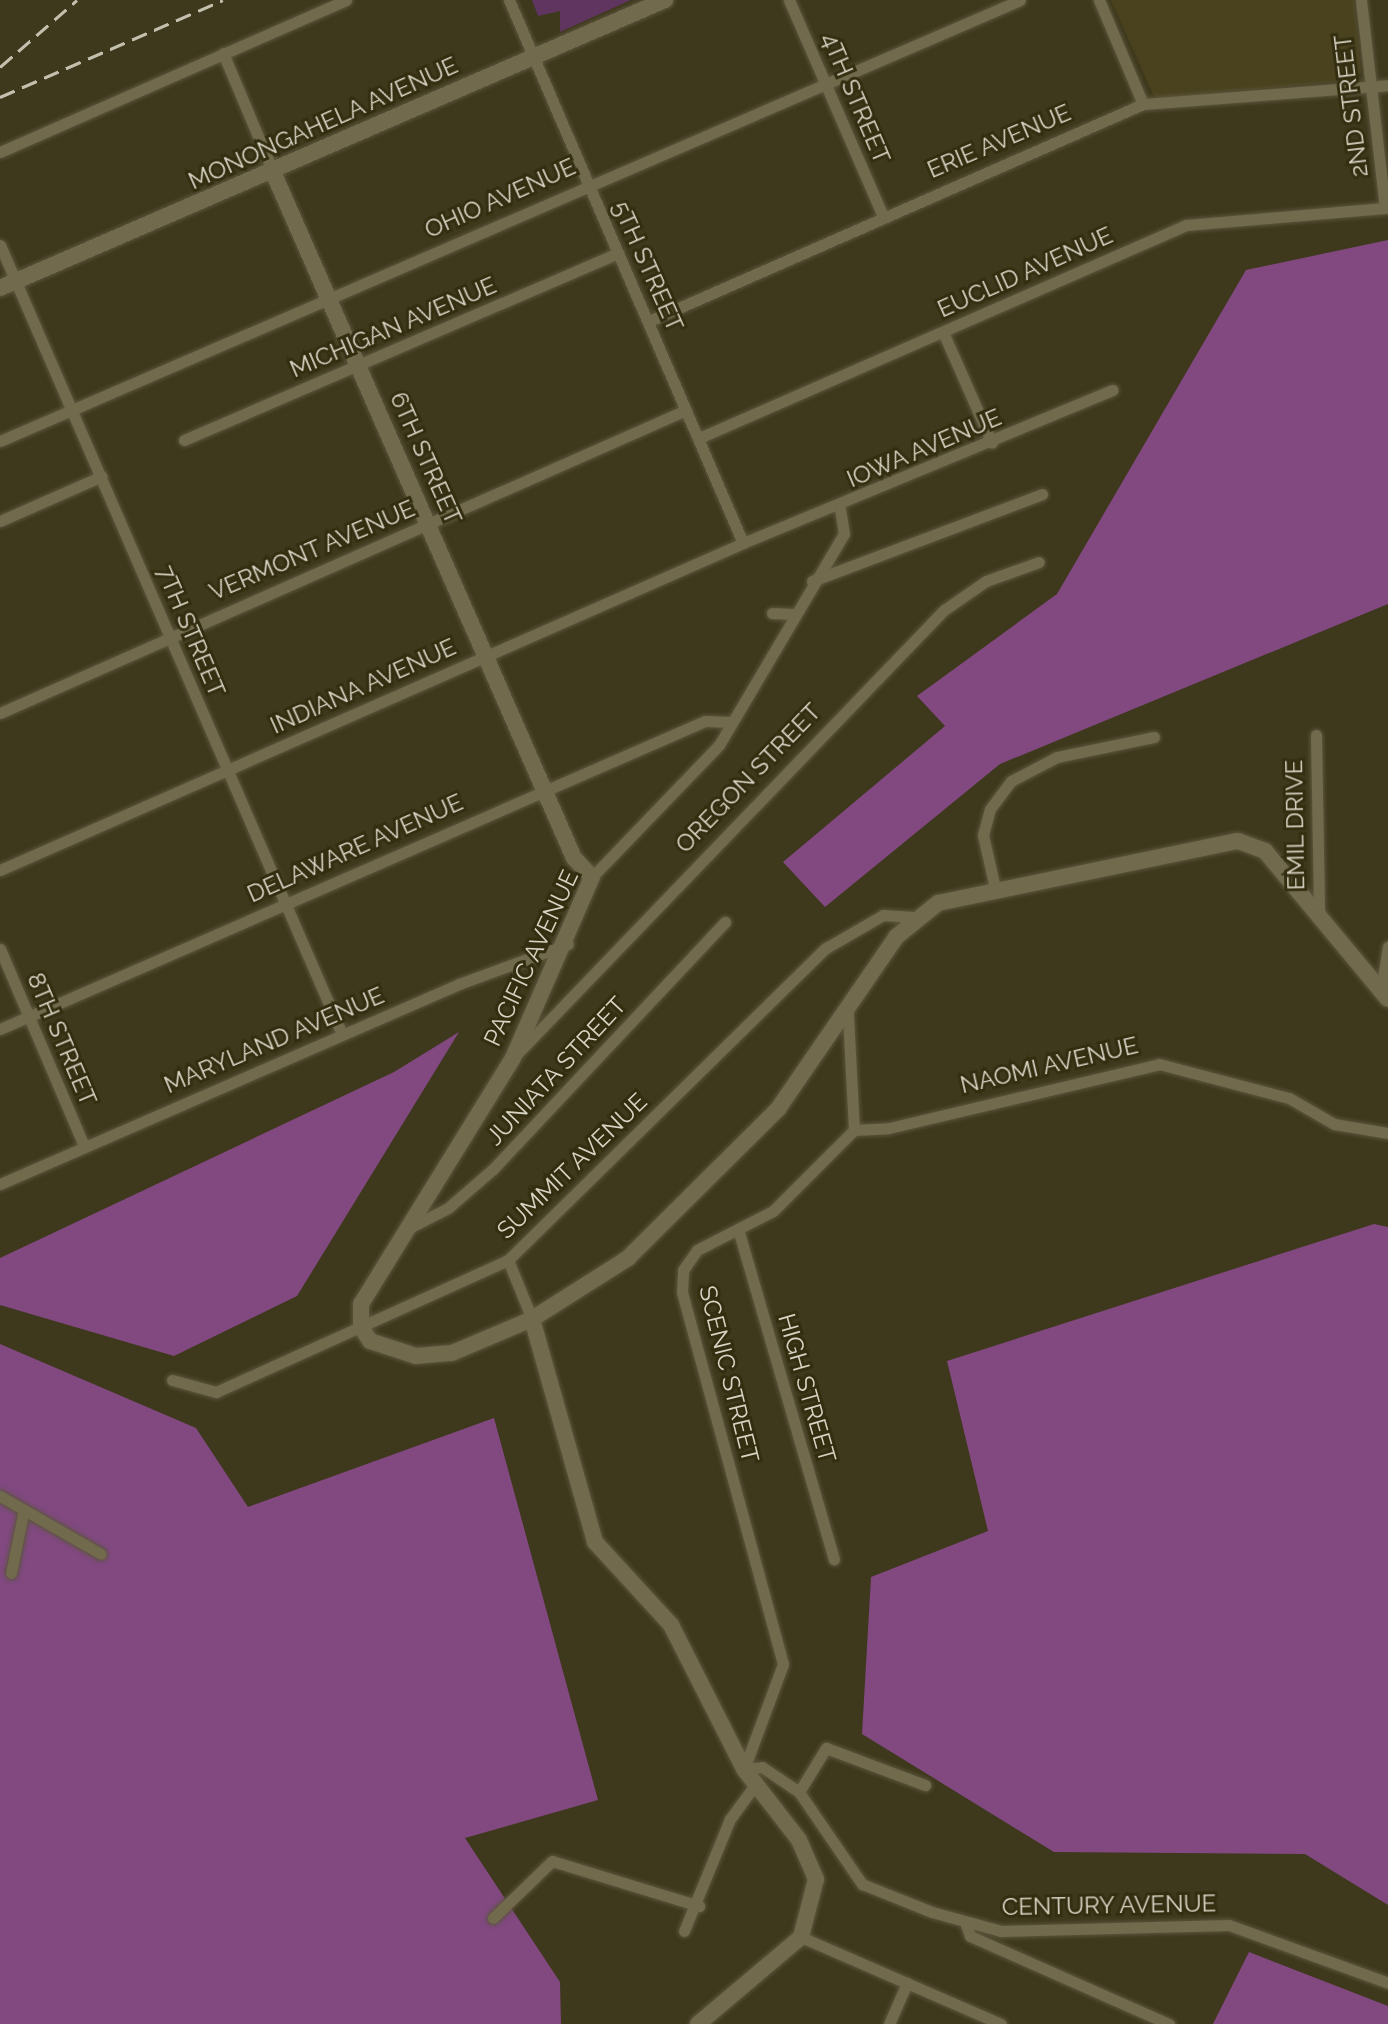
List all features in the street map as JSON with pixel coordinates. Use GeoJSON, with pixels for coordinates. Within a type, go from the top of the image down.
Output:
{"type":"FeatureCollection","features":[{"type":"Feature","properties":{"kind":"street"},"geometry":{"type":"LineString","coordinates":[[0,152],[346,0]]}},
{"type":"Feature","properties":{"kind":"street","name":"5TH STREET"},"geometry":{"type":"LineString","coordinates":[[509,0],[747,544]]}},
{"type":"Feature","properties":{"kind":"street","name":"MONONGAHELA AVENUE"},"geometry":{"type":"LineString","coordinates":[[8,285],[665,0]]}},
{"type":"Feature","properties":{"kind":"street","name":"4TH STREET"},"geometry":{"type":"LineString","coordinates":[[789,0],[882,214]]}},
{"type":"Feature","properties":{"kind":"street","name":"OHIO AVENUE"},"geometry":{"type":"LineString","coordinates":[[0,441],[587,183],[1020,0]]}},
{"type":"Feature","properties":{"kind":"street"},"geometry":{"type":"LineString","coordinates":[[1099,0],[1143,104]]}},
{"type":"Feature","properties":{"kind":"street","name":"2ND STREET"},"geometry":{"type":"LineString","coordinates":[[1361,0],[1371,87],[1382,142],[1385,208]]}},
{"type":"Feature","properties":{"kind":"street","name":"6TH STREET"},"geometry":{"type":"LineString","coordinates":[[223,53],[574,858],[592,877]]}},
{"type":"Feature","properties":{"kind":"street","name":"ERIE AVENUE"},"geometry":{"type":"LineString","coordinates":[[649,321],[882,214],[1143,104],[1388,85]]}},
{"type":"Feature","properties":{"kind":"street","name":"EUCLID AVENUE"},"geometry":{"type":"LineString","coordinates":[[699,438],[1186,225],[1385,208]]}},
{"type":"Feature","properties":{"kind":"street","name":"7TH STREET"},"geometry":{"type":"LineString","coordinates":[[0,245],[8,285],[102,476],[342,1034]]}},
{"type":"Feature","properties":{"kind":"street","name":"MICHIGAN AVENUE"},"geometry":{"type":"LineString","coordinates":[[184,440],[619,253]]}},
{"type":"Feature","properties":{"kind":"street"},"geometry":{"type":"LineString","coordinates":[[943,332],[992,443]]}},
{"type":"Feature","properties":{"kind":"street","name":"IOWA AVENUE"},"geometry":{"type":"LineString","coordinates":[[747,544],[840,508],[1113,390]]}},
{"type":"Feature","properties":{"kind":"street","name":"VERMONT AVENUE"},"geometry":{"type":"LineString","coordinates":[[0,713],[169,635],[686,410]]}},
{"type":"Feature","properties":{"kind":"street"},"geometry":{"type":"LineString","coordinates":[[0,521],[102,476]]}},
{"type":"Feature","properties":{"kind":"street"},"geometry":{"type":"LineString","coordinates":[[812,581],[1042,494]]}},
{"type":"Feature","properties":{"kind":"street","name":"PACIFIC AVENUE"},"geometry":{"type":"LineString","coordinates":[[361,1327],[361,1304],[403,1231],[513,1058],[568,944],[592,877],[719,745],[792,614],[844,534],[840,508]]}},
{"type":"Feature","properties":{"kind":"street","name":"INDIANA AVENUE"},"geometry":{"type":"LineString","coordinates":[[0,870],[747,544]]}},
{"type":"Feature","properties":{"kind":"street","name":"OREGON STREET"},"geometry":{"type":"LineString","coordinates":[[513,1058],[944,610],[986,581],[1039,562]]}},
{"type":"Feature","properties":{"kind":"street"},"geometry":{"type":"LineString","coordinates":[[772,613],[792,614]]}},
{"type":"Feature","properties":{"kind":"street","name":"DELAWARE AVENUE"},"geometry":{"type":"LineString","coordinates":[[0,1029],[705,721],[731,722]]}},
{"type":"Feature","properties":{"kind":"street","name":"EMIL DRIVE"},"geometry":{"type":"LineString","coordinates":[[1316,735],[1319,913]]}},
{"type":"Feature","properties":{"kind":"street"},"geometry":{"type":"LineString","coordinates":[[995,888],[983,835],[990,809],[1011,781],[1057,757],[1154,737]]}},
{"type":"Feature","properties":{"kind":"street"},"geometry":{"type":"LineString","coordinates":[[361,1327],[388,1351],[435,1357],[532,1319],[628,1258],[677,1213],[778,1109],[848,1014],[913,917],[995,888],[1238,841],[1265,851],[1384,995]]}},
{"type":"Feature","properties":{"kind":"street","name":"SUMMIT AVENUE"},"geometry":{"type":"LineString","coordinates":[[172,1380],[216,1392],[508,1260],[826,948],[883,915],[913,917]]}},
{"type":"Feature","properties":{"kind":"street","name":"JUNIATA STREET"},"geometry":{"type":"LineString","coordinates":[[403,1231],[448,1208],[493,1169],[725,922]]}},
{"type":"Feature","properties":{"kind":"street","name":"MARYLAND AVENUE"},"geometry":{"type":"LineString","coordinates":[[0,1184],[342,1034],[568,944]]}},
{"type":"Feature","properties":{"kind":"street"},"geometry":{"type":"LineString","coordinates":[[1384,995],[1388,947]]}},
{"type":"Feature","properties":{"kind":"street","name":"8TH STREET"},"geometry":{"type":"LineString","coordinates":[[0,949],[84,1146]]}},
{"type":"Feature","properties":{"kind":"street"},"geometry":{"type":"LineString","coordinates":[[848,1014],[854,1130]]}},
{"type":"Feature","properties":{"kind":"street","name":"NAOMI AVENUE"},"geometry":{"type":"LineString","coordinates":[[854,1130],[889,1128],[1159,1064],[1289,1098],[1334,1124],[1388,1133]]}},
{"type":"Feature","properties":{"kind":"street","name":"SCENIC STREET"},"geometry":{"type":"LineString","coordinates":[[744,1769],[783,1664],[682,1292],[688,1257],[773,1211],[854,1130]]}},
{"type":"Feature","properties":{"kind":"street","name":"HIGH STREET"},"geometry":{"type":"LineString","coordinates":[[738,1229],[834,1559]]}},
{"type":"Feature","properties":{"kind":"street"},"geometry":{"type":"LineString","coordinates":[[508,1260],[532,1319],[595,1542],[671,1625],[744,1769],[811,1863],[817,1896],[801,1937],[698,2024]]}},
{"type":"Feature","properties":{"kind":"street"},"geometry":{"type":"LineString","coordinates":[[0,1496],[23,1514],[101,1554]]}},
{"type":"Feature","properties":{"kind":"street"},"geometry":{"type":"LineString","coordinates":[[11,1573],[23,1514]]}},
{"type":"Feature","properties":{"kind":"street"},"geometry":{"type":"LineString","coordinates":[[799,1792],[826,1748],[925,1785]]}},
{"type":"Feature","properties":{"kind":"street"},"geometry":{"type":"LineString","coordinates":[[744,1769],[762,1767],[799,1792],[862,1884],[965,1922],[970,1936],[1169,2024]]}},
{"type":"Feature","properties":{"kind":"street"},"geometry":{"type":"LineString","coordinates":[[684,1931],[699,1906],[730,1819],[755,1785]]}},
{"type":"Feature","properties":{"kind":"street"},"geometry":{"type":"LineString","coordinates":[[493,1918],[552,1861],[699,1906]]}},
{"type":"Feature","properties":{"kind":"street","name":"CENTURY AVENUE"},"geometry":{"type":"LineString","coordinates":[[965,1922],[1032,1932],[1229,1925],[1388,1983]]}},
{"type":"Feature","properties":{"kind":"street"},"geometry":{"type":"LineString","coordinates":[[801,1937],[1001,2024]]}},
{"type":"Feature","properties":{"kind":"street"},"geometry":{"type":"LineString","coordinates":[[889,2024],[907,1983]]}},
{"type":"Feature","properties":{"kind":"shaded area"},"geometry":{"type":"Polygon","coordinates":[[[532,0],[631,0],[560,32],[560,11],[538,16],[532,0]]]}},
{"type":"Feature","properties":{"kind":"shaded area"},"geometry":{"type":"Polygon","coordinates":[[[1111,0],[1354,0],[1361,72],[1352,80],[1155,99],[1111,0]]]}},
{"type":"Feature","properties":{"kind":"shaded area"},"geometry":{"type":"Polygon","coordinates":[[[1388,240],[1388,604],[1000,764],[825,907],[783,862],[945,726],[917,696],[1057,594],[1246,270],[1388,240]]]}},
{"type":"Feature","properties":{"kind":"shaded area"},"geometry":{"type":"Polygon","coordinates":[[[459,1032],[297,1296],[174,1356],[0,1305],[0,1258],[394,1072],[459,1032]]]}},
{"type":"Feature","properties":{"kind":"shaded area"},"geometry":{"type":"Polygon","coordinates":[[[1374,1224],[1388,1227],[1388,1905],[1305,1854],[1054,1852],[862,1734],[871,1577],[988,1531],[947,1361],[1374,1224]]]}},
{"type":"Feature","properties":{"kind":"shaded area"},"geometry":{"type":"Polygon","coordinates":[[[0,1344],[196,1428],[248,1507],[494,1418],[598,1800],[465,1838],[560,1982],[561,2024],[0,2024],[0,1344]]]}},
{"type":"Feature","properties":{"kind":"shaded area"},"geometry":{"type":"Polygon","coordinates":[[[1249,1952],[1388,2006],[1388,2024],[1213,2024],[1249,1952]]]}},
{"type":"Feature","properties":{"kind":"railway"},"geometry":{"type":"LineString","coordinates":[[0,67],[77,0]]}},
{"type":"Feature","properties":{"kind":"railway"},"geometry":{"type":"LineString","coordinates":[[0,97],[223,0]]}}]}
